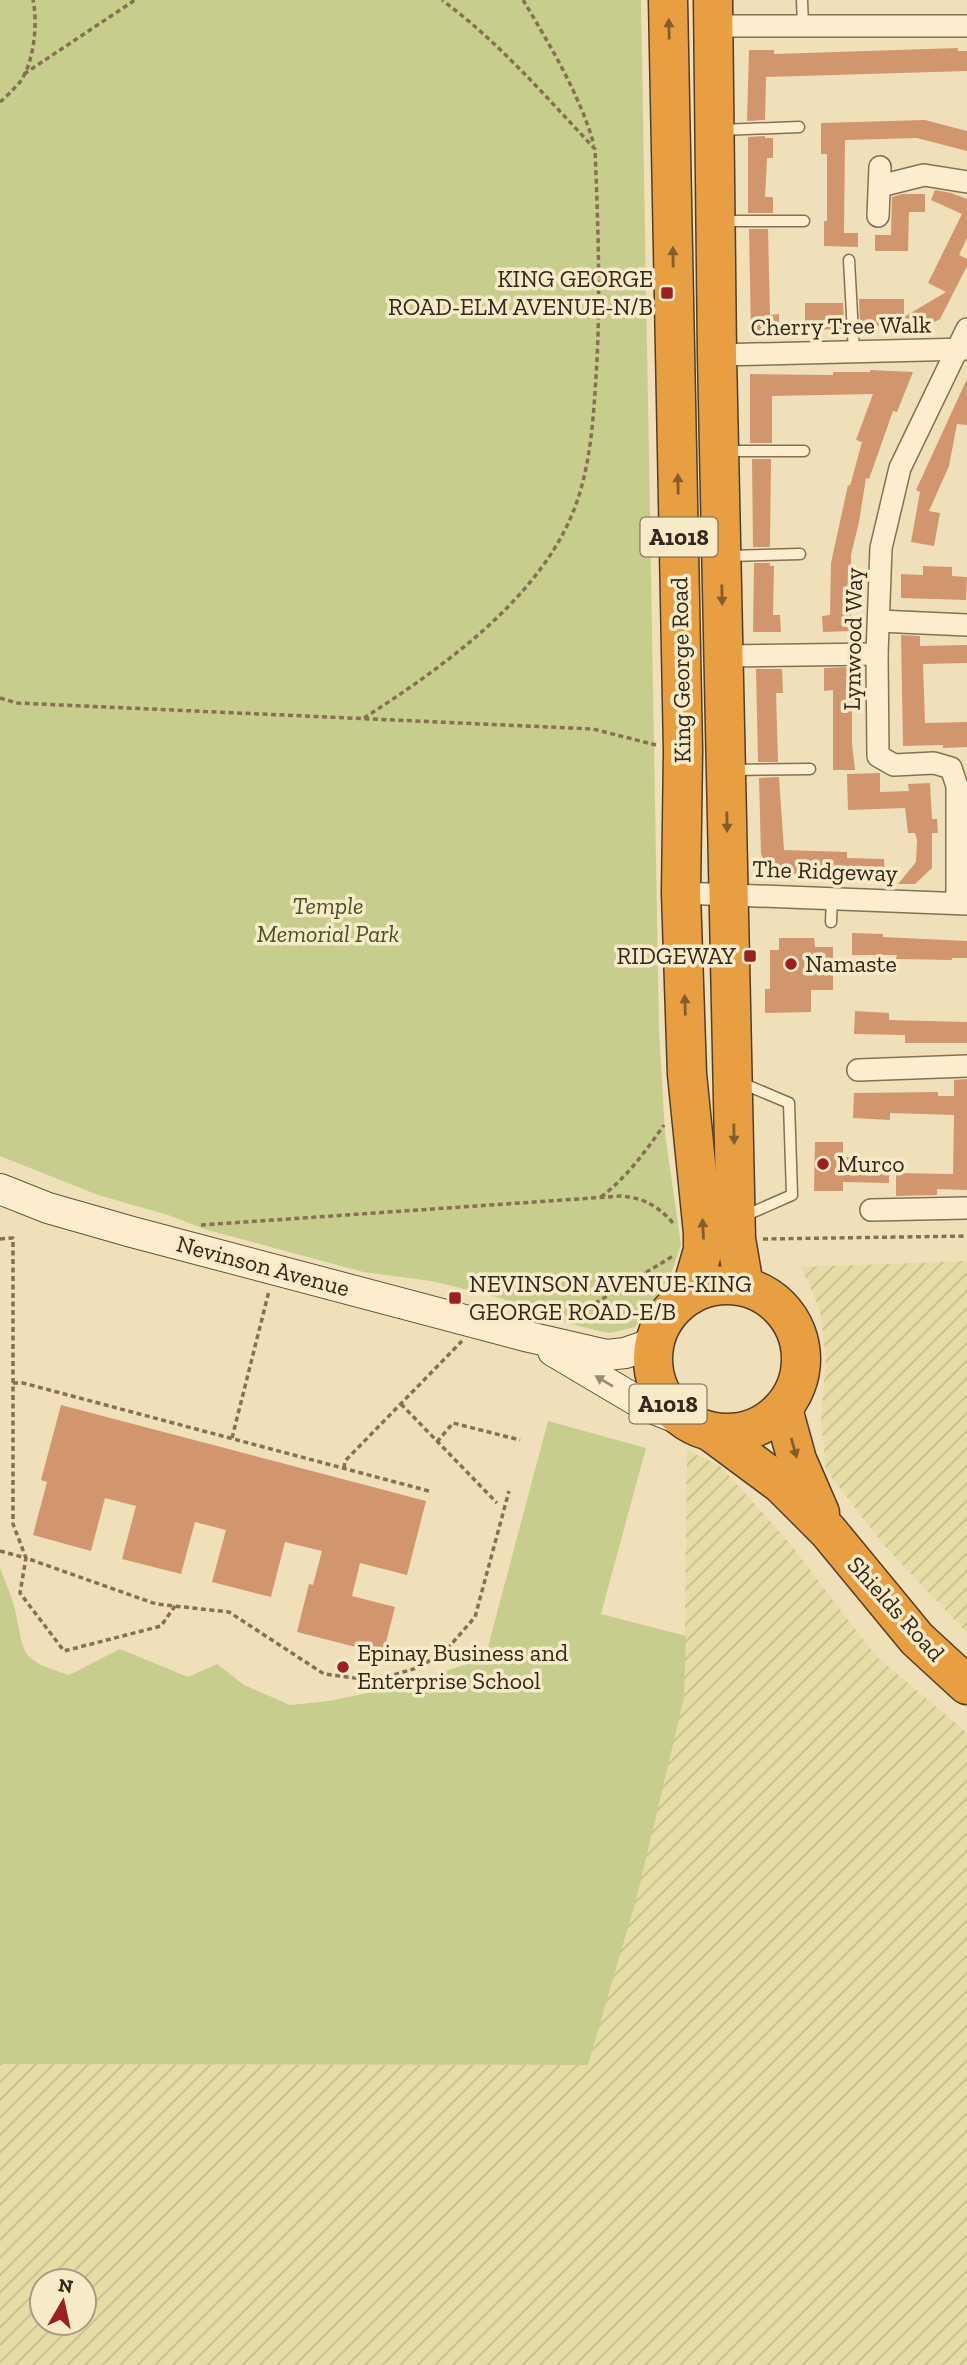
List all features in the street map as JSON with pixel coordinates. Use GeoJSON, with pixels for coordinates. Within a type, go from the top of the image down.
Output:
{"type":"FeatureCollection","features":[{"type":"Feature","properties":{"kind":"highway","name":"King George Road"},"geometry":{"type":"LineString","coordinates":[[668,0],[683,751],[681,893],[687,1074],[704,1233],[703,1250],[677,1294]]}},
{"type":"Feature","properties":{"kind":"highway","name":"King George Road"},"geometry":{"type":"LineString","coordinates":[[713,13],[717,355],[736,1230],[744,1286]]}},
{"type":"Feature","properties":{"kind":"highway"},"geometry":{"type":"LineString","coordinates":[[675,355],[717,355]]}},
{"type":"Feature","properties":{"kind":"highway","name":"A1018"},"geometry":{"type":"LineString","coordinates":[[744,1286],[768,1296],[787,1314],[799,1337],[802,1362],[797,1387],[783,1409],[768,1422],[750,1430],[730,1434],[699,1427],[670,1407],[659,1388],[653,1366],[650,1333],[662,1324],[674,1308],[677,1294],[707,1287],[744,1286]]}},
{"type":"Feature","properties":{"kind":"highway","name":"Shields Road"},"geometry":{"type":"LineString","coordinates":[[783,1409],[797,1460],[828,1531]]}},
{"type":"Feature","properties":{"kind":"highway","name":"Shields Road"},"geometry":{"type":"LineString","coordinates":[[699,1427],[781,1484],[828,1531],[917,1639],[967,1685]]}},
{"type":"Feature","properties":{"kind":"street"},"geometry":{"type":"LineString","coordinates":[[713,13],[803,27],[967,26]]}},
{"type":"Feature","properties":{"kind":"street"},"geometry":{"type":"LineString","coordinates":[[878,216],[880,177],[924,174],[967,182]]}},
{"type":"Feature","properties":{"kind":"street","name":"Lynwood Way"},"geometry":{"type":"LineString","coordinates":[[962,903],[957,786],[959,768],[934,763],[894,765],[878,756],[877,654],[881,548],[900,468],[962,349],[967,329]]}},
{"type":"Feature","properties":{"kind":"street","name":"Cherry Tree Walk"},"geometry":{"type":"LineString","coordinates":[[717,355],[962,349]]}},
{"type":"Feature","properties":{"kind":"street"},"geometry":{"type":"LineString","coordinates":[[879,621],[967,625]]}},
{"type":"Feature","properties":{"kind":"street"},"geometry":{"type":"LineString","coordinates":[[724,656],[877,654]]}},
{"type":"Feature","properties":{"kind":"street","name":"The Ridgeway"},"geometry":{"type":"LineString","coordinates":[[681,893],[962,903]]}},
{"type":"Feature","properties":{"kind":"street"},"geometry":{"type":"LineString","coordinates":[[858,1070],[967,1066]]}},
{"type":"Feature","properties":{"kind":"street","name":"Nevinson Avenue"},"geometry":{"type":"LineString","coordinates":[[0,1189],[60,1212],[529,1337],[607,1355],[625,1353],[650,1333]]}},
{"type":"Feature","properties":{"kind":"street"},"geometry":{"type":"LineString","coordinates":[[871,1210],[967,1208]]}},
{"type":"Feature","properties":{"kind":"street","name":"Nevinson Avenue"},"geometry":{"type":"LineString","coordinates":[[529,1337],[644,1405],[699,1427]]}},
{"type":"Feature","properties":{"kind":"lane"},"geometry":{"type":"LineString","coordinates":[[802,0],[803,27]]}},
{"type":"Feature","properties":{"kind":"lane"},"geometry":{"type":"LineString","coordinates":[[714,130],[799,127]]}},
{"type":"Feature","properties":{"kind":"lane"},"geometry":{"type":"LineString","coordinates":[[715,220],[804,221]]}},
{"type":"Feature","properties":{"kind":"lane"},"geometry":{"type":"LineString","coordinates":[[849,260],[853,352]]}},
{"type":"Feature","properties":{"kind":"lane"},"geometry":{"type":"LineString","coordinates":[[719,451],[804,451]]}},
{"type":"Feature","properties":{"kind":"lane"},"geometry":{"type":"LineString","coordinates":[[722,556],[800,554]]}},
{"type":"Feature","properties":{"kind":"lane"},"geometry":{"type":"LineString","coordinates":[[726,770],[810,769]]}},
{"type":"Feature","properties":{"kind":"lane"},"geometry":{"type":"LineString","coordinates":[[831,922],[832,897]]}},
{"type":"Feature","properties":{"kind":"lane"},"geometry":{"type":"LineString","coordinates":[[733,1079],[789,1104],[792,1195],[736,1230]]}},
{"type":"Feature","properties":{"kind":"path"},"geometry":{"type":"LineString","coordinates":[[24,74],[34,39],[36,18],[33,0]]}},
{"type":"Feature","properties":{"kind":"path"},"geometry":{"type":"LineString","coordinates":[[0,102],[24,74],[135,0]]}},
{"type":"Feature","properties":{"kind":"path"},"geometry":{"type":"LineString","coordinates":[[442,0],[512,59],[595,149]]}},
{"type":"Feature","properties":{"kind":"path"},"geometry":{"type":"LineString","coordinates":[[364,718],[407,691],[473,642],[544,564],[570,518],[582,485],[594,422],[599,325],[595,149],[580,107],[523,0]]}},
{"type":"Feature","properties":{"kind":"path"},"geometry":{"type":"LineString","coordinates":[[0,698],[18,703],[593,729],[667,748]]}},
{"type":"Feature","properties":{"kind":"path"},"geometry":{"type":"LineString","coordinates":[[601,1197],[618,1184],[632,1168],[669,1117]]}},
{"type":"Feature","properties":{"kind":"path"},"geometry":{"type":"LineString","coordinates":[[198,1225],[601,1197],[634,1198],[654,1205],[674,1224],[677,1233]]}},
{"type":"Feature","properties":{"kind":"path"},"geometry":{"type":"LineString","coordinates":[[736,1230],[967,1236]]}},
{"type":"Feature","properties":{"kind":"path"},"geometry":{"type":"LineString","coordinates":[[0,1239],[13,1238],[13,1524],[26,1558],[20,1593],[64,1651],[161,1626],[175,1606]]}},
{"type":"Feature","properties":{"kind":"path"},"geometry":{"type":"LineString","coordinates":[[558,1325],[676,1255]]}},
{"type":"Feature","properties":{"kind":"path"},"geometry":{"type":"LineString","coordinates":[[232,1438],[274,1268]]}},
{"type":"Feature","properties":{"kind":"path"},"geometry":{"type":"LineString","coordinates":[[650,1333],[677,1294]]}},
{"type":"Feature","properties":{"kind":"path"},"geometry":{"type":"LineString","coordinates":[[344,1468],[345,1461],[468,1335],[472,1321]]}},
{"type":"Feature","properties":{"kind":"path"},"geometry":{"type":"LineString","coordinates":[[13,1383],[23,1382],[429,1491]]}},
{"type":"Feature","properties":{"kind":"path"},"geometry":{"type":"LineString","coordinates":[[401,1404],[497,1503]]}},
{"type":"Feature","properties":{"kind":"path"},"geometry":{"type":"LineString","coordinates":[[437,1442],[453,1423],[520,1440]]}},
{"type":"Feature","properties":{"kind":"path"},"geometry":{"type":"LineString","coordinates":[[0,1551],[156,1604],[229,1612],[324,1674],[355,1678],[390,1676],[420,1667],[448,1648],[475,1617],[509,1491]]}},
{"type":"Feature","properties":{"kind":"shaded area"},"geometry":{"type":"Polygon","coordinates":[[[967,1261],[967,1633],[883,1544],[826,1470],[821,1418],[826,1358],[820,1310],[801,1267],[967,1261]]]}},
{"type":"Feature","properties":{"kind":"shaded area"},"geometry":{"type":"Polygon","coordinates":[[[687,1450],[720,1466],[787,1540],[875,1655],[967,1733],[967,2365],[0,2365],[0,2064],[588,2065],[684,1698],[687,1450]]]}},
{"type":"Feature","properties":{"kind":"green space","name":"Temple Memorial Park"},"geometry":{"type":"Polygon","coordinates":[[[0,0],[641,0],[659,1031],[665,1133],[681,1245],[671,1274],[635,1327],[610,1333],[599,1331],[539,1316],[501,1298],[431,1281],[363,1272],[204,1229],[168,1215],[98,1195],[0,1156],[0,0]]]}},
{"type":"Feature","properties":{"kind":"green space"},"geometry":{"type":"Polygon","coordinates":[[[548,1421],[646,1448],[601,1614],[686,1636],[684,1698],[637,1896],[588,2065],[0,2064],[0,1568],[27,1654],[41,1665],[69,1675],[120,1649],[188,1677],[217,1664],[244,1685],[290,1705],[329,1701],[400,1686],[485,1658],[548,1421]]]}},
{"type":"Feature","properties":{"kind":"building"},"geometry":{"type":"Polygon","coordinates":[[[958,48],[958,51],[967,51],[967,71],[766,77],[765,120],[747,121],[749,50],[774,50],[774,54],[958,48]]]}},
{"type":"Feature","properties":{"kind":"building"},"geometry":{"type":"Polygon","coordinates":[[[925,120],[967,131],[967,151],[917,138],[845,140],[844,233],[858,233],[858,247],[824,246],[824,221],[827,221],[827,154],[821,154],[821,123],[925,120]]]}},
{"type":"Feature","properties":{"kind":"building"},"geometry":{"type":"Polygon","coordinates":[[[748,137],[773,138],[773,158],[767,158],[765,197],[773,197],[773,213],[748,213],[748,137]]]}},
{"type":"Feature","properties":{"kind":"building"},"geometry":{"type":"Polygon","coordinates":[[[935,190],[967,199],[967,238],[959,255],[967,259],[967,266],[940,319],[929,325],[911,327],[860,326],[859,299],[904,299],[904,317],[946,292],[928,283],[962,214],[931,200],[935,190]]]}},
{"type":"Feature","properties":{"kind":"building"},"geometry":{"type":"Polygon","coordinates":[[[925,194],[925,212],[909,212],[908,251],[875,251],[875,235],[891,235],[892,197],[925,194]]]}},
{"type":"Feature","properties":{"kind":"building"},"geometry":{"type":"Polygon","coordinates":[[[749,229],[768,229],[770,315],[779,314],[779,331],[751,332],[749,229]]]}},
{"type":"Feature","properties":{"kind":"building"},"geometry":{"type":"Polygon","coordinates":[[[805,303],[843,303],[844,329],[805,330],[805,303]]]}},
{"type":"Feature","properties":{"kind":"building"},"geometry":{"type":"Polygon","coordinates":[[[833,372],[913,372],[897,412],[893,411],[869,479],[866,478],[851,555],[851,631],[823,632],[822,616],[830,615],[831,563],[848,485],[850,486],[862,442],[856,440],[873,394],[772,396],[772,443],[750,443],[750,374],[833,375],[833,372]]]}},
{"type":"Feature","properties":{"kind":"building"},"geometry":{"type":"Polygon","coordinates":[[[967,379],[967,425],[957,424],[949,466],[929,511],[940,513],[934,546],[911,542],[920,492],[916,490],[967,379]]]}},
{"type":"Feature","properties":{"kind":"building"},"geometry":{"type":"Polygon","coordinates":[[[752,459],[771,459],[770,547],[753,547],[752,459]]]}},
{"type":"Feature","properties":{"kind":"building"},"geometry":{"type":"Polygon","coordinates":[[[754,563],[770,563],[770,566],[774,566],[773,615],[780,615],[781,632],[753,632],[754,563]]]}},
{"type":"Feature","properties":{"kind":"building"},"geometry":{"type":"Polygon","coordinates":[[[923,566],[952,567],[952,576],[967,577],[966,600],[901,598],[901,574],[923,575],[923,566]]]}},
{"type":"Feature","properties":{"kind":"building"},"geometry":{"type":"Polygon","coordinates":[[[901,635],[920,636],[920,646],[967,645],[967,663],[923,664],[925,723],[967,722],[967,747],[903,746],[901,635]]]}},
{"type":"Feature","properties":{"kind":"building"},"geometry":{"type":"Polygon","coordinates":[[[852,667],[852,743],[855,770],[833,770],[833,690],[824,691],[824,668],[852,667]]]}},
{"type":"Feature","properties":{"kind":"building"},"geometry":{"type":"Polygon","coordinates":[[[756,669],[782,669],[783,693],[776,693],[778,762],[758,762],[756,669]]]}},
{"type":"Feature","properties":{"kind":"building"},"geometry":{"type":"Polygon","coordinates":[[[880,773],[880,792],[909,791],[908,784],[930,783],[932,819],[937,819],[938,833],[932,833],[932,868],[915,884],[898,884],[916,862],[917,840],[915,833],[908,833],[905,808],[848,810],[847,774],[880,773]]]}},
{"type":"Feature","properties":{"kind":"building"},"geometry":{"type":"Polygon","coordinates":[[[779,777],[784,850],[847,852],[847,858],[884,859],[885,877],[775,875],[761,854],[759,778],[779,777]]]}},
{"type":"Feature","properties":{"kind":"building"},"geometry":{"type":"Polygon","coordinates":[[[852,933],[967,941],[967,958],[896,959],[897,955],[852,955],[852,933]]]}},
{"type":"Feature","properties":{"kind":"building"},"geometry":{"type":"Polygon","coordinates":[[[779,938],[814,938],[815,947],[833,947],[833,990],[811,990],[811,1012],[765,1013],[765,989],[770,989],[770,950],[779,950],[779,938]]]}},
{"type":"Feature","properties":{"kind":"building"},"geometry":{"type":"Polygon","coordinates":[[[855,1011],[889,1013],[889,1020],[967,1022],[967,1043],[905,1043],[905,1035],[854,1034],[855,1011]]]}},
{"type":"Feature","properties":{"kind":"building"},"geometry":{"type":"Polygon","coordinates":[[[967,1079],[967,1190],[937,1189],[937,1195],[896,1196],[896,1173],[953,1174],[954,1115],[890,1113],[890,1120],[853,1118],[854,1093],[938,1092],[938,1096],[954,1096],[954,1080],[967,1079]]]}},
{"type":"Feature","properties":{"kind":"building"},"geometry":{"type":"Polygon","coordinates":[[[815,1142],[843,1142],[843,1157],[889,1160],[889,1183],[843,1182],[843,1191],[814,1191],[815,1142]]]}},
{"type":"Feature","properties":{"kind":"building"},"geometry":{"type":"Polygon","coordinates":[[[61,1405],[426,1501],[407,1575],[360,1563],[352,1596],[395,1607],[383,1654],[297,1632],[309,1584],[313,1585],[322,1551],[285,1542],[271,1597],[212,1582],[226,1530],[195,1522],[181,1574],[122,1559],[136,1506],[105,1498],[91,1551],[33,1535],[47,1482],[41,1480],[61,1405]]]}},
{"type":"Feature","properties":{"kind":"place","name":"KING GEORGE ROAD-ELM AVENUE-N/B"},"geometry":{"type":"Point","coordinates":[667,293]}},
{"type":"Feature","properties":{"kind":"place","name":"RIDGEWAY"},"geometry":{"type":"Point","coordinates":[750,956]}},
{"type":"Feature","properties":{"kind":"place","name":"Namaste"},"geometry":{"type":"Point","coordinates":[791,964]}},
{"type":"Feature","properties":{"kind":"place","name":"Murco"},"geometry":{"type":"Point","coordinates":[823,1164]}},
{"type":"Feature","properties":{"kind":"place","name":"NEVINSON AVENUE-KING GEORGE ROAD-E/B"},"geometry":{"type":"Point","coordinates":[455,1298]}},
{"type":"Feature","properties":{"kind":"place","name":"Epinay Business and Enterprise School"},"geometry":{"type":"Point","coordinates":[343,1667]}}]}
